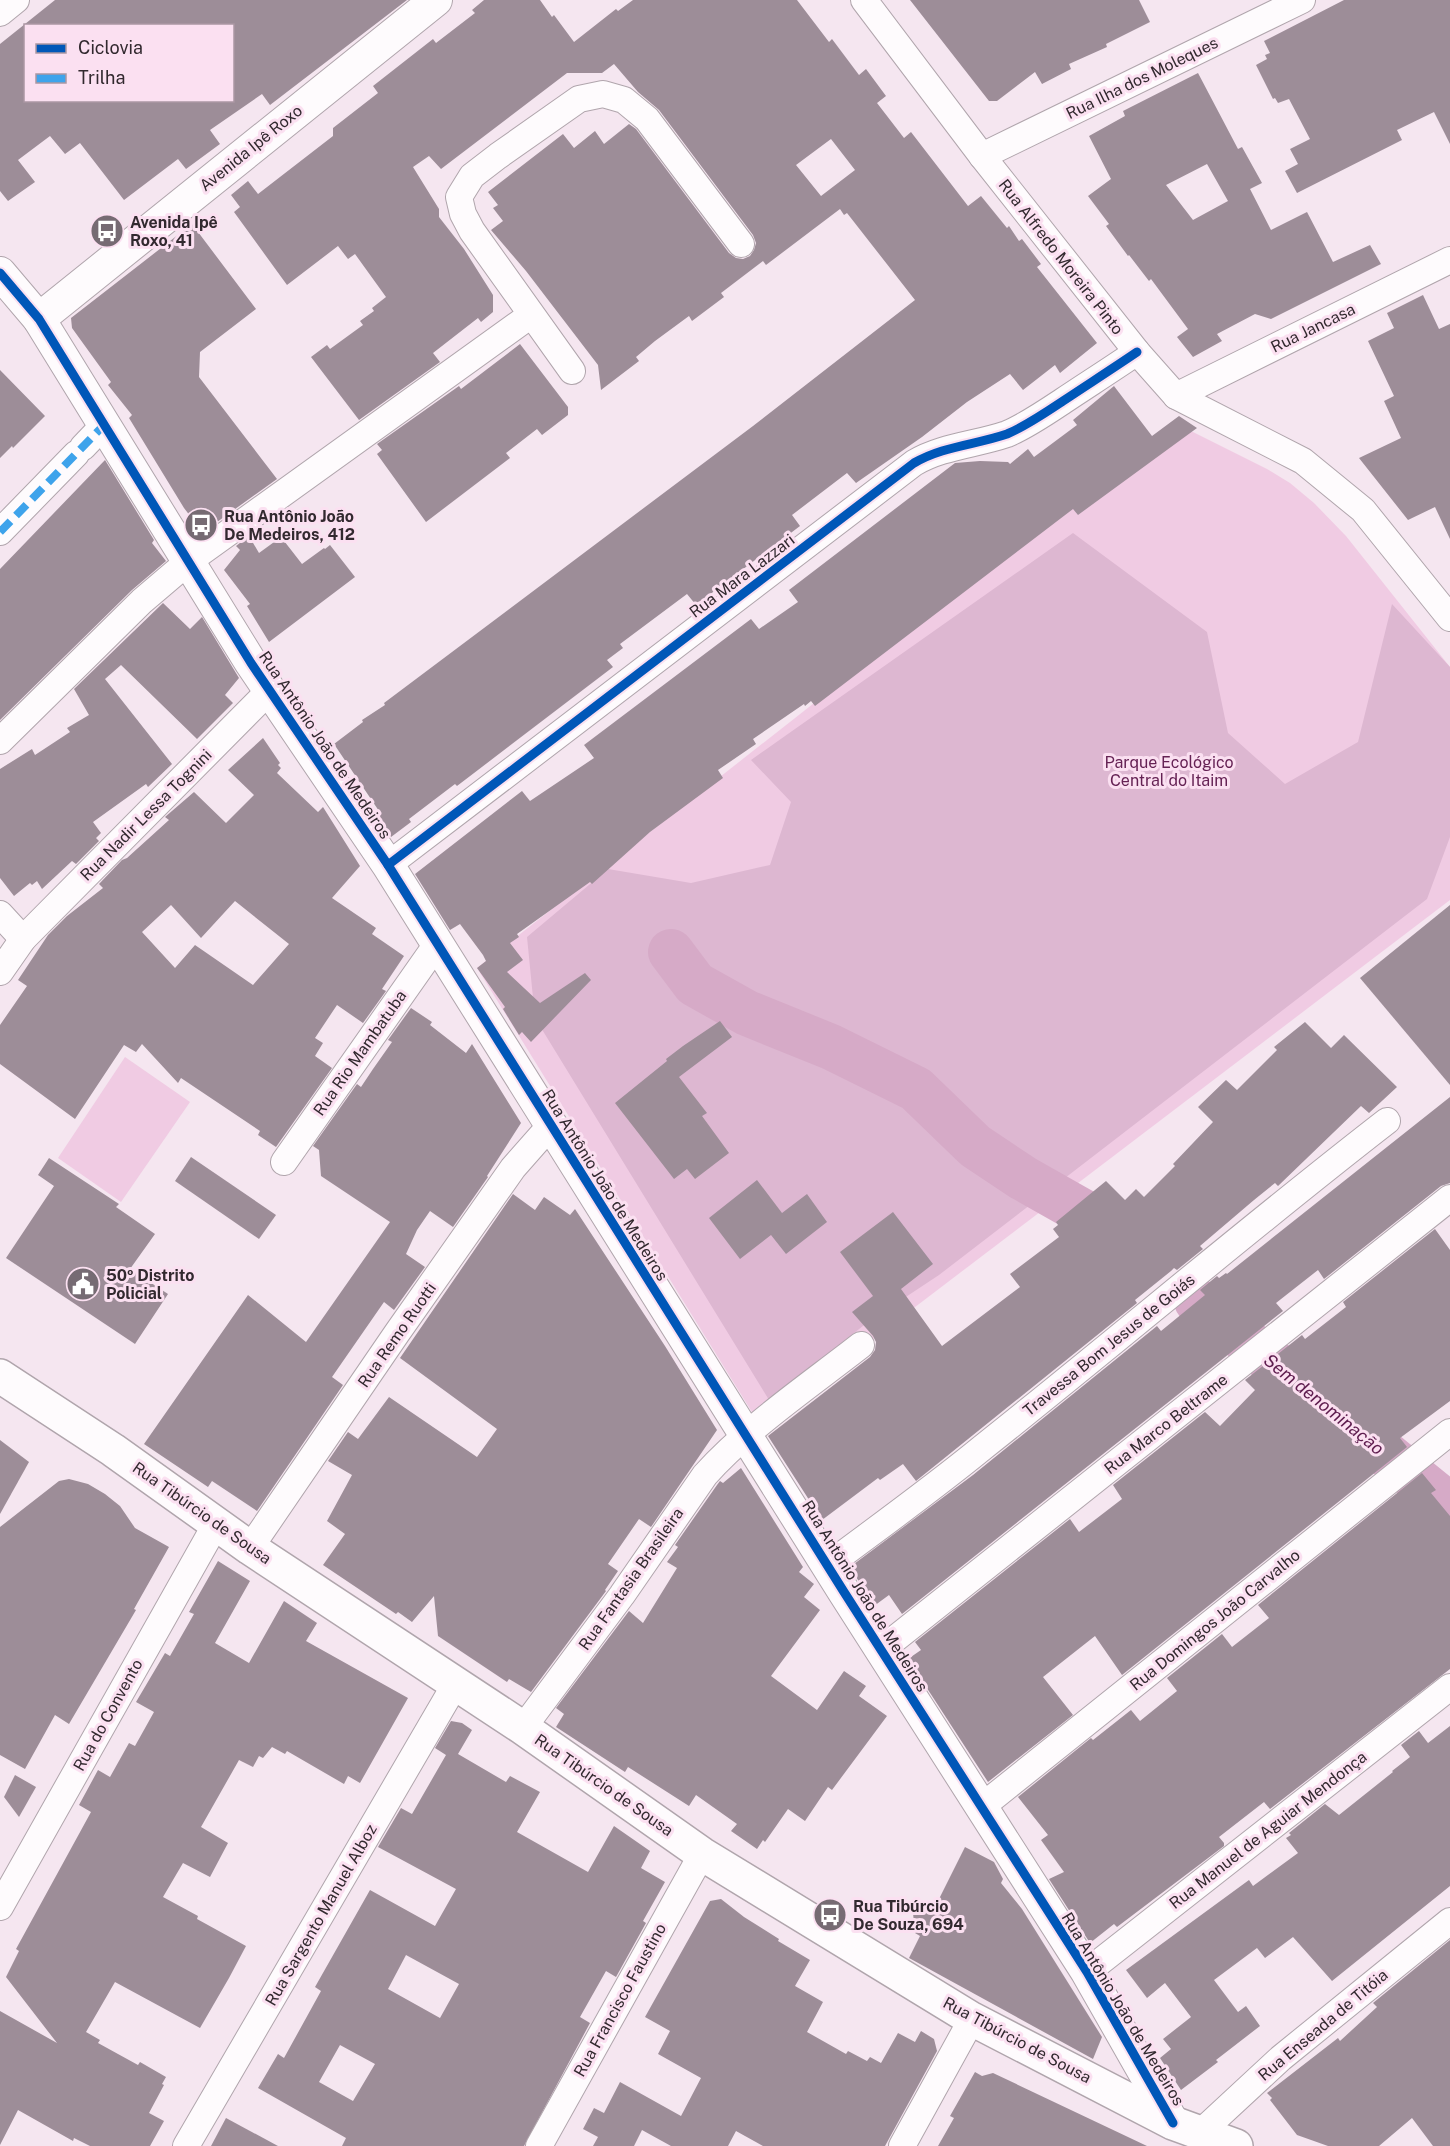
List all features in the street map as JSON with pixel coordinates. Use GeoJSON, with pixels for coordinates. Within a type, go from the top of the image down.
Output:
{"type":"FeatureCollection","features":[{"type":"Feature","properties":{"kind":"main road","name":"Rua Tibúrcio de Sousa"},"geometry":{"type":"LineString","coordinates":[[0,1376],[113,1450],[250,1548],[523,1728],[702,1854],[972,2019],[1187,2128],[1236,2146]]}},
{"type":"Feature","properties":{"kind":"street"},"geometry":{"type":"LineString","coordinates":[[0,13],[16,0]]}},
{"type":"Feature","properties":{"kind":"street","name":"Avenida Ipê Roxo"},"geometry":{"type":"LineString","coordinates":[[39,319],[436,0]]}},
{"type":"Feature","properties":{"kind":"street","name":"Rua Alfredo Moreira Pinto"},"geometry":{"type":"LineString","coordinates":[[864,0],[981,156],[1137,352],[1176,396],[1303,461],[1363,510],[1450,618]]}},
{"type":"Feature","properties":{"kind":"street","name":"Rua Ilha dos Moleques"},"geometry":{"type":"LineString","coordinates":[[981,156],[1302,0]]}},
{"type":"Feature","properties":{"kind":"street"},"geometry":{"type":"LineString","coordinates":[[572,371],[472,231],[463,214],[459,197],[472,176],[579,99],[603,94],[624,100],[647,119],[741,244]]}},
{"type":"Feature","properties":{"kind":"street","name":"Rua Jancasa"},"geometry":{"type":"LineString","coordinates":[[1176,396],[1450,260]]}},
{"type":"Feature","properties":{"kind":"street","name":"Rua Antônio João de Medeiros"},"geometry":{"type":"LineString","coordinates":[[0,273],[39,319],[269,691],[388,866],[980,1808],[1187,2128]]}},
{"type":"Feature","properties":{"kind":"street"},"geometry":{"type":"LineString","coordinates":[[0,741],[142,601],[189,561],[531,315]]}},
{"type":"Feature","properties":{"kind":"street","name":"Rua Mara Lazzari"},"geometry":{"type":"LineString","coordinates":[[388,866],[914,463],[948,448],[1009,433],[1042,415],[1137,352]]}},
{"type":"Feature","properties":{"kind":"street"},"geometry":{"type":"LineString","coordinates":[[2,526],[105,424]]}},
{"type":"Feature","properties":{"kind":"street","name":"Rua Nadir Lessa Tognini"},"geometry":{"type":"LineString","coordinates":[[0,972],[23,939],[269,691]]}},
{"type":"Feature","properties":{"kind":"street"},"geometry":{"type":"LineString","coordinates":[[0,914],[23,939]]}},
{"type":"Feature","properties":{"kind":"street","name":"Rua Rio Mambatuba"},"geometry":{"type":"LineString","coordinates":[[284,1162],[436,944]]}},
{"type":"Feature","properties":{"kind":"street","name":"Travessa Bom Jesus de Goiás"},"geometry":{"type":"LineString","coordinates":[[827,1566],[982,1449],[1103,1348],[1387,1121]]}},
{"type":"Feature","properties":{"kind":"street","name":"Rua Remo Ruotti"},"geometry":{"type":"LineString","coordinates":[[250,1548],[513,1168],[550,1126]]}},
{"type":"Feature","properties":{"kind":"street","name":"Rua Marco Beltrame"},"geometry":{"type":"LineString","coordinates":[[881,1650],[1450,1198]]}},
{"type":"Feature","properties":{"kind":"street","name":"Rua Fantasia Brasileira"},"geometry":{"type":"LineString","coordinates":[[523,1728],[622,1595],[705,1475],[722,1456],[746,1436],[861,1345]]}},
{"type":"Feature","properties":{"kind":"street","name":"Rua Domingos João Carvalho"},"geometry":{"type":"LineString","coordinates":[[980,1808],[1450,1432]]}},
{"type":"Feature","properties":{"kind":"street","name":"Rua do Convento"},"geometry":{"type":"LineString","coordinates":[[0,1906],[216,1524]]}},
{"type":"Feature","properties":{"kind":"street","name":"Rua Sargento Manuel Alboz"},"geometry":{"type":"LineString","coordinates":[[186,2146],[456,1683]]}},
{"type":"Feature","properties":{"kind":"street","name":"Rua Manuel de Aguiar Mendonça"},"geometry":{"type":"LineString","coordinates":[[1087,1972],[1450,1687]]}},
{"type":"Feature","properties":{"kind":"street","name":"Rua Francisco Faustino"},"geometry":{"type":"LineString","coordinates":[[539,2146],[702,1854]]}},
{"type":"Feature","properties":{"kind":"street","name":"Rua Enseada de Titóia"},"geometry":{"type":"LineString","coordinates":[[1187,2128],[1281,2058],[1450,1921]]}},
{"type":"Feature","properties":{"kind":"street"},"geometry":{"type":"LineString","coordinates":[[903,2146],[972,2019]]}},
{"type":"Feature","properties":{"kind":"green space","name":"Parque Ecológico Central do Itaim"},"geometry":{"type":"Polygon","coordinates":[[[1165,427],[1189,430],[1267,469],[1290,483],[1314,503],[1346,536],[1450,667],[1450,900],[760,1425],[477,968],[1165,427]]]}},
{"type":"Feature","properties":{"kind":"green space","name":"Parque Ecológico Central do Itaim"},"geometry":{"type":"Polygon","coordinates":[[[1073,533],[1207,632],[1228,733],[1285,784],[1358,742],[1392,604],[1450,667],[1450,837],[1427,899],[939,1275],[868,1322],[769,1400],[535,1018],[527,937],[608,869],[691,883],[770,865],[791,802],[751,760],[1073,533]]]}},
{"type":"Feature","properties":{"kind":"green space"},"geometry":{"type":"Polygon","coordinates":[[[125,1057],[190,1102],[121,1202],[58,1158],[125,1057]]]}},
{"type":"Feature","properties":{"kind":"building"},"geometry":{"type":"Polygon","coordinates":[[[55,0],[407,0],[270,105],[262,94],[210,130],[220,144],[186,169],[178,159],[124,200],[80,143],[65,154],[50,136],[18,160],[35,182],[8,201],[0,191],[0,44],[24,25],[24,102],[234,102],[234,24],[25,24],[55,0]]]}},
{"type":"Feature","properties":{"kind":"building"},"geometry":{"type":"Polygon","coordinates":[[[484,0],[540,0],[574,42],[616,9],[618,11],[633,0],[797,0],[829,42],[832,39],[859,75],[866,69],[886,96],[877,103],[904,138],[911,132],[968,206],[981,196],[1007,228],[1009,226],[1019,241],[1022,239],[1041,264],[1037,267],[1097,343],[1060,373],[1055,365],[1023,390],[1010,374],[967,402],[856,483],[847,473],[792,515],[800,526],[696,605],[687,594],[620,644],[623,648],[607,660],[613,667],[457,786],[455,784],[409,819],[411,822],[391,837],[377,817],[381,814],[334,744],[363,722],[362,720],[385,705],[384,703],[753,426],[915,300],[847,213],[844,215],[840,209],[766,265],[763,261],[721,293],[724,297],[692,321],[689,316],[655,341],[636,357],[639,361],[601,390],[598,365],[526,271],[491,230],[503,221],[493,208],[498,205],[488,192],[563,134],[574,148],[595,131],[604,144],[629,124],[636,129],[729,253],[736,258],[743,259],[750,256],[756,243],[753,235],[659,110],[638,92],[614,64],[602,73],[567,73],[441,169],[429,156],[413,167],[439,209],[439,217],[464,249],[493,295],[493,312],[481,322],[478,318],[433,353],[440,362],[359,420],[311,357],[327,345],[330,349],[363,325],[360,321],[374,311],[372,308],[386,297],[355,254],[348,259],[338,246],[287,285],[234,212],[240,207],[231,195],[248,181],[258,194],[333,136],[333,128],[378,93],[373,86],[433,39],[436,43],[475,13],[472,10],[484,0]],[[831,139],[796,165],[821,196],[855,170],[831,139]]]}},
{"type":"Feature","properties":{"kind":"building"},"geometry":{"type":"Polygon","coordinates":[[[910,0],[1139,0],[1150,22],[1106,44],[1107,47],[1069,64],[1071,69],[1042,84],[1035,72],[997,101],[989,101],[910,0]]]}},
{"type":"Feature","properties":{"kind":"building"},"geometry":{"type":"Polygon","coordinates":[[[1344,0],[1450,0],[1450,144],[1434,112],[1397,130],[1402,140],[1297,193],[1285,171],[1298,164],[1290,149],[1310,139],[1289,99],[1278,103],[1275,98],[1273,99],[1256,65],[1267,59],[1265,55],[1270,53],[1264,41],[1344,0]]]}},
{"type":"Feature","properties":{"kind":"building"},"geometry":{"type":"Polygon","coordinates":[[[1198,73],[1238,149],[1242,147],[1262,183],[1250,189],[1271,230],[1307,212],[1333,262],[1370,245],[1381,264],[1271,319],[1255,314],[1217,334],[1222,341],[1193,357],[1177,337],[1188,329],[1151,279],[1149,281],[1128,256],[1106,226],[1109,224],[1088,196],[1111,179],[1089,136],[1125,116],[1123,111],[1198,73]],[[1207,164],[1166,185],[1193,220],[1228,201],[1207,164]]]}},
{"type":"Feature","properties":{"kind":"building"},"geometry":{"type":"Polygon","coordinates":[[[192,224],[256,309],[200,352],[199,377],[277,479],[217,522],[213,517],[197,525],[184,508],[129,418],[132,415],[108,385],[111,382],[72,328],[71,318],[192,224]]]}},
{"type":"Feature","properties":{"kind":"building"},"geometry":{"type":"Polygon","coordinates":[[[1423,295],[1439,329],[1450,324],[1450,539],[1435,507],[1408,520],[1359,458],[1401,438],[1384,401],[1394,396],[1368,341],[1394,328],[1387,313],[1423,295]]]}},
{"type":"Feature","properties":{"kind":"building"},"geometry":{"type":"Polygon","coordinates":[[[520,344],[568,407],[568,415],[542,435],[537,429],[506,453],[510,458],[426,522],[377,454],[382,450],[377,444],[459,386],[461,389],[520,344]]]}},
{"type":"Feature","properties":{"kind":"building"},"geometry":{"type":"Polygon","coordinates":[[[0,370],[45,416],[0,458],[0,370]]]}},
{"type":"Feature","properties":{"kind":"building"},"geometry":{"type":"Polygon","coordinates":[[[1114,386],[1152,436],[1179,416],[1197,428],[1078,515],[1073,509],[815,706],[811,701],[805,706],[804,704],[753,739],[756,744],[718,770],[723,778],[650,832],[592,884],[590,882],[517,934],[519,937],[510,943],[523,960],[507,972],[540,1003],[585,973],[591,980],[531,1042],[522,1032],[519,1035],[503,1009],[505,1007],[477,968],[486,961],[483,955],[460,924],[450,930],[415,874],[522,791],[530,801],[594,758],[584,745],[751,619],[759,629],[798,602],[789,590],[955,463],[980,461],[1010,464],[1028,449],[1034,457],[1077,425],[1073,420],[1114,386]]]}},
{"type":"Feature","properties":{"kind":"building"},"geometry":{"type":"Polygon","coordinates":[[[105,460],[154,540],[152,543],[166,561],[132,590],[0,720],[0,569],[105,460]]]}},
{"type":"Feature","properties":{"kind":"building"},"geometry":{"type":"Polygon","coordinates":[[[249,536],[259,553],[281,537],[302,564],[330,545],[355,577],[269,642],[247,606],[250,604],[224,570],[240,550],[236,546],[249,536]]]}},
{"type":"Feature","properties":{"kind":"building"},"geometry":{"type":"Polygon","coordinates":[[[163,603],[190,629],[202,617],[239,678],[225,695],[233,703],[197,739],[121,665],[105,679],[172,764],[148,787],[146,784],[93,822],[101,833],[96,838],[99,841],[76,864],[72,861],[42,889],[37,881],[32,885],[30,883],[14,896],[0,878],[0,769],[32,749],[35,755],[70,732],[67,728],[89,715],[74,689],[163,603]]]}},
{"type":"Feature","properties":{"kind":"building"},"geometry":{"type":"Polygon","coordinates":[[[263,738],[280,763],[278,765],[281,768],[277,773],[318,812],[323,807],[360,866],[332,898],[376,928],[372,934],[404,956],[382,989],[386,991],[363,1023],[337,1005],[315,1038],[323,1043],[315,1056],[332,1068],[276,1147],[258,1135],[260,1131],[181,1078],[178,1083],[142,1044],[136,1052],[124,1045],[75,1119],[0,1064],[0,1025],[27,986],[18,980],[48,935],[67,916],[103,888],[99,884],[122,860],[169,820],[165,817],[194,792],[226,823],[254,795],[228,770],[263,738]],[[235,901],[201,938],[171,905],[142,932],[175,968],[195,945],[253,985],[289,944],[235,901]]]}},
{"type":"Feature","properties":{"kind":"building"},"geometry":{"type":"Polygon","coordinates":[[[1450,905],[1450,1085],[1360,978],[1450,905]]]}},
{"type":"Feature","properties":{"kind":"building"},"geometry":{"type":"Polygon","coordinates":[[[411,1008],[432,1022],[430,1025],[466,1053],[472,1044],[521,1123],[488,1177],[453,1227],[430,1211],[417,1230],[406,1254],[425,1267],[394,1310],[384,1302],[332,1377],[343,1385],[257,1511],[212,1481],[208,1487],[144,1444],[248,1295],[306,1342],[390,1222],[321,1176],[319,1150],[313,1146],[357,1084],[361,1087],[392,1042],[388,1040],[411,1008]]]}},
{"type":"Feature","properties":{"kind":"building"},"geometry":{"type":"Polygon","coordinates":[[[720,1021],[732,1037],[679,1077],[707,1113],[702,1116],[729,1153],[695,1179],[687,1169],[674,1179],[615,1103],[667,1061],[666,1059],[720,1021]]]}},
{"type":"Feature","properties":{"kind":"building"},"geometry":{"type":"Polygon","coordinates":[[[1305,1022],[1331,1048],[1344,1035],[1397,1087],[1369,1113],[1361,1106],[1278,1186],[1275,1183],[1254,1200],[1200,1246],[1203,1249],[1177,1270],[1174,1268],[1135,1300],[1137,1303],[916,1481],[903,1464],[880,1480],[878,1478],[822,1520],[768,1436],[870,1357],[875,1350],[876,1342],[873,1336],[852,1312],[873,1296],[840,1252],[893,1212],[933,1264],[901,1289],[942,1346],[1020,1287],[1010,1274],[1059,1237],[1053,1229],[1058,1225],[1056,1222],[1106,1181],[1125,1200],[1136,1189],[1144,1197],[1175,1166],[1173,1164],[1213,1122],[1198,1107],[1226,1080],[1237,1090],[1277,1050],[1274,1047],[1305,1022]]]}},
{"type":"Feature","properties":{"kind":"building"},"geometry":{"type":"Polygon","coordinates":[[[1450,1097],[1450,1183],[1441,1186],[1324,1279],[1318,1270],[1276,1303],[1283,1311],[902,1614],[889,1595],[874,1606],[850,1567],[973,1475],[1157,1326],[1161,1331],[1205,1295],[1200,1290],[1217,1276],[1219,1278],[1227,1274],[1450,1097]]]}},
{"type":"Feature","properties":{"kind":"building"},"geometry":{"type":"Polygon","coordinates":[[[191,1157],[276,1215],[259,1239],[175,1181],[191,1157]]]}},
{"type":"Feature","properties":{"kind":"building"},"geometry":{"type":"Polygon","coordinates":[[[49,1158],[119,1204],[116,1207],[155,1234],[130,1269],[168,1294],[135,1344],[6,1258],[54,1186],[38,1175],[49,1158]]]}},
{"type":"Feature","properties":{"kind":"building"},"geometry":{"type":"Polygon","coordinates":[[[757,1180],[782,1213],[807,1194],[827,1222],[786,1254],[771,1235],[740,1259],[709,1218],[757,1180]]]}},
{"type":"Feature","properties":{"kind":"building"},"geometry":{"type":"Polygon","coordinates":[[[513,1194],[535,1210],[544,1197],[570,1215],[575,1209],[717,1430],[651,1527],[639,1519],[608,1564],[618,1571],[606,1591],[531,1692],[509,1679],[507,1682],[438,1636],[434,1596],[412,1622],[398,1612],[396,1614],[323,1565],[345,1534],[327,1521],[352,1475],[328,1461],[348,1432],[358,1439],[389,1397],[477,1457],[497,1429],[400,1358],[513,1194]]]}},
{"type":"Feature","properties":{"kind":"building"},"geometry":{"type":"Polygon","coordinates":[[[1435,1229],[1450,1250],[1450,1401],[1400,1438],[1407,1447],[1122,1675],[1095,1636],[1043,1677],[1073,1715],[988,1782],[908,1659],[921,1650],[915,1642],[1070,1519],[1079,1532],[1122,1499],[1113,1485],[1205,1412],[1220,1426],[1255,1390],[1245,1380],[1302,1335],[1305,1339],[1346,1307],[1343,1302],[1435,1229]]]}},
{"type":"Feature","properties":{"kind":"building"},"geometry":{"type":"Polygon","coordinates":[[[0,1440],[29,1462],[0,1514],[0,1440]]]}},
{"type":"Feature","properties":{"kind":"building"},"geometry":{"type":"Polygon","coordinates":[[[741,1468],[803,1567],[799,1572],[814,1584],[804,1597],[820,1610],[771,1676],[817,1710],[844,1671],[866,1686],[859,1696],[887,1716],[832,1790],[828,1787],[805,1821],[788,1809],[765,1842],[763,1840],[757,1849],[731,1831],[737,1824],[696,1795],[689,1806],[628,1767],[625,1772],[556,1727],[564,1714],[556,1708],[629,1611],[643,1623],[677,1568],[667,1562],[678,1547],[675,1545],[720,1481],[723,1483],[741,1468]]]}},
{"type":"Feature","properties":{"kind":"building"},"geometry":{"type":"Polygon","coordinates":[[[1422,1473],[1436,1490],[1431,1493],[1450,1516],[1450,1669],[1270,1809],[1264,1802],[1219,1837],[1224,1846],[1117,1927],[1114,1924],[1090,1943],[1049,1879],[1064,1872],[1041,1840],[1048,1835],[1018,1797],[1091,1738],[1093,1740],[1131,1710],[1140,1721],[1177,1691],[1167,1678],[1222,1634],[1232,1647],[1269,1618],[1258,1605],[1422,1473]]]}},
{"type":"Feature","properties":{"kind":"building"},"geometry":{"type":"Polygon","coordinates":[[[69,1479],[88,1484],[105,1494],[120,1506],[135,1528],[169,1547],[134,1609],[136,1610],[69,1724],[55,1715],[25,1769],[0,1755],[0,1527],[59,1481],[69,1479]]]}},
{"type":"Feature","properties":{"kind":"building"},"geometry":{"type":"Polygon","coordinates":[[[218,1561],[250,1581],[215,1643],[249,1663],[284,1601],[317,1623],[306,1641],[408,1698],[360,1783],[348,1776],[344,1784],[287,1751],[285,1754],[272,1747],[263,1758],[259,1756],[253,1767],[239,1760],[201,1827],[228,1843],[210,1877],[183,1863],[163,1897],[246,1946],[229,1978],[200,2028],[115,1982],[86,2032],[100,2040],[98,2043],[166,2077],[149,2113],[164,2121],[150,2146],[90,2146],[74,2138],[73,2141],[18,2110],[0,2145],[0,2011],[57,2043],[6,1977],[19,1951],[16,1949],[91,1812],[79,1805],[98,1770],[110,1777],[129,1743],[135,1746],[154,1712],[136,1702],[165,1653],[170,1656],[194,1614],[189,1612],[218,1561]]]}},
{"type":"Feature","properties":{"kind":"building"},"geometry":{"type":"Polygon","coordinates":[[[451,1721],[462,1723],[472,1730],[458,1754],[506,1782],[510,1776],[540,1792],[517,1832],[588,1872],[614,1826],[650,1851],[641,1868],[665,1882],[643,1921],[646,1923],[616,1977],[606,1971],[580,2017],[590,2023],[524,2146],[342,2146],[346,2138],[258,2088],[278,2054],[284,2058],[321,1991],[315,1987],[370,1890],[435,1926],[456,1889],[378,1847],[401,1808],[412,1814],[446,1755],[435,1748],[451,1721]],[[406,1955],[388,1989],[440,2018],[459,1984],[406,1955]],[[340,2045],[319,2082],[353,2101],[375,2064],[340,2045]]]}},
{"type":"Feature","properties":{"kind":"building"},"geometry":{"type":"Polygon","coordinates":[[[1450,1726],[1450,1886],[1332,1981],[1293,1937],[1265,1958],[1257,1948],[1214,1980],[1238,2012],[1246,2006],[1260,2026],[1181,2090],[1160,2058],[1171,2049],[1163,2039],[1191,2017],[1165,1983],[1147,1998],[1126,1970],[1249,1880],[1253,1886],[1298,1853],[1286,1838],[1291,1835],[1289,1833],[1325,1804],[1339,1815],[1410,1757],[1401,1745],[1419,1731],[1428,1743],[1450,1726]]]}},
{"type":"Feature","properties":{"kind":"building"},"geometry":{"type":"Polygon","coordinates":[[[15,1775],[36,1787],[19,1817],[4,1797],[15,1775]]]}},
{"type":"Feature","properties":{"kind":"building"},"geometry":{"type":"Polygon","coordinates":[[[965,1847],[994,1862],[1003,1879],[1001,1883],[1022,1909],[1102,2037],[1093,2059],[909,1958],[920,1936],[915,1933],[912,1903],[938,1901],[965,1847]]]}},
{"type":"Feature","properties":{"kind":"building"},"geometry":{"type":"Polygon","coordinates":[[[721,1899],[779,1939],[778,1941],[810,1960],[795,1986],[823,2002],[807,2032],[846,2054],[848,2051],[867,2061],[870,2057],[881,2063],[898,2033],[915,2042],[921,2031],[934,2039],[937,2051],[885,2146],[763,2146],[736,2131],[728,2146],[671,2146],[642,2130],[634,2146],[593,2146],[598,2137],[583,2129],[594,2108],[604,2113],[620,2082],[681,2116],[701,2078],[658,2054],[670,2031],[645,2017],[710,1901],[721,1899]]]}},
{"type":"Feature","properties":{"kind":"building"},"geometry":{"type":"Polygon","coordinates":[[[1450,1940],[1450,2146],[1433,2146],[1412,2118],[1379,2146],[1328,2146],[1297,2135],[1267,2093],[1338,2038],[1340,2041],[1377,2007],[1373,2003],[1450,1940]]]}},
{"type":"Feature","properties":{"kind":"building"},"geometry":{"type":"Polygon","coordinates":[[[975,2072],[982,2076],[993,2073],[1147,2146],[938,2146],[954,2118],[950,2116],[975,2072]]]}},
{"type":"Feature","properties":{"kind":"building"},"geometry":{"type":"Polygon","coordinates":[[[226,2118],[278,2146],[211,2146],[226,2118]]]}},
{"type":"Feature","properties":{"kind":"waterway"},"geometry":{"type":"LineString","coordinates":[[671,952],[695,984],[747,1013],[831,1047],[916,1089],[975,1146],[1023,1178],[1099,1221],[1127,1244]]}},
{"type":"Feature","properties":{"kind":"waterway","name":"Sem denominação"},"geometry":{"type":"LineString","coordinates":[[1197,1301],[1450,1506]]}},
{"type":"Feature","properties":{"kind":"marked path"},"geometry":{"type":"LineString","coordinates":[[0,532],[105,424]]}},
{"type":"Feature","properties":{"kind":"cycle path"},"geometry":{"type":"LineString","coordinates":[[0,273],[39,319],[251,663],[388,865],[844,1592],[1087,1972],[1173,2123]]}},
{"type":"Feature","properties":{"kind":"cycle path"},"geometry":{"type":"LineString","coordinates":[[388,865],[914,463],[936,453],[1014,431],[1137,352]]}},
{"type":"Feature","properties":{"kind":"place","name":"Avenida Ipê Roxo, 41"},"geometry":{"type":"Point","coordinates":[107,231]}},
{"type":"Feature","properties":{"kind":"place","name":"Rua Antônio João De Medeiros, 412"},"geometry":{"type":"Point","coordinates":[201,525]}},
{"type":"Feature","properties":{"kind":"place","name":"50º Distrito Policial"},"geometry":{"type":"Point","coordinates":[83,1284]}},
{"type":"Feature","properties":{"kind":"place","name":"Rua Tibúrcio De Souza, 694"},"geometry":{"type":"Point","coordinates":[830,1915]}}]}
